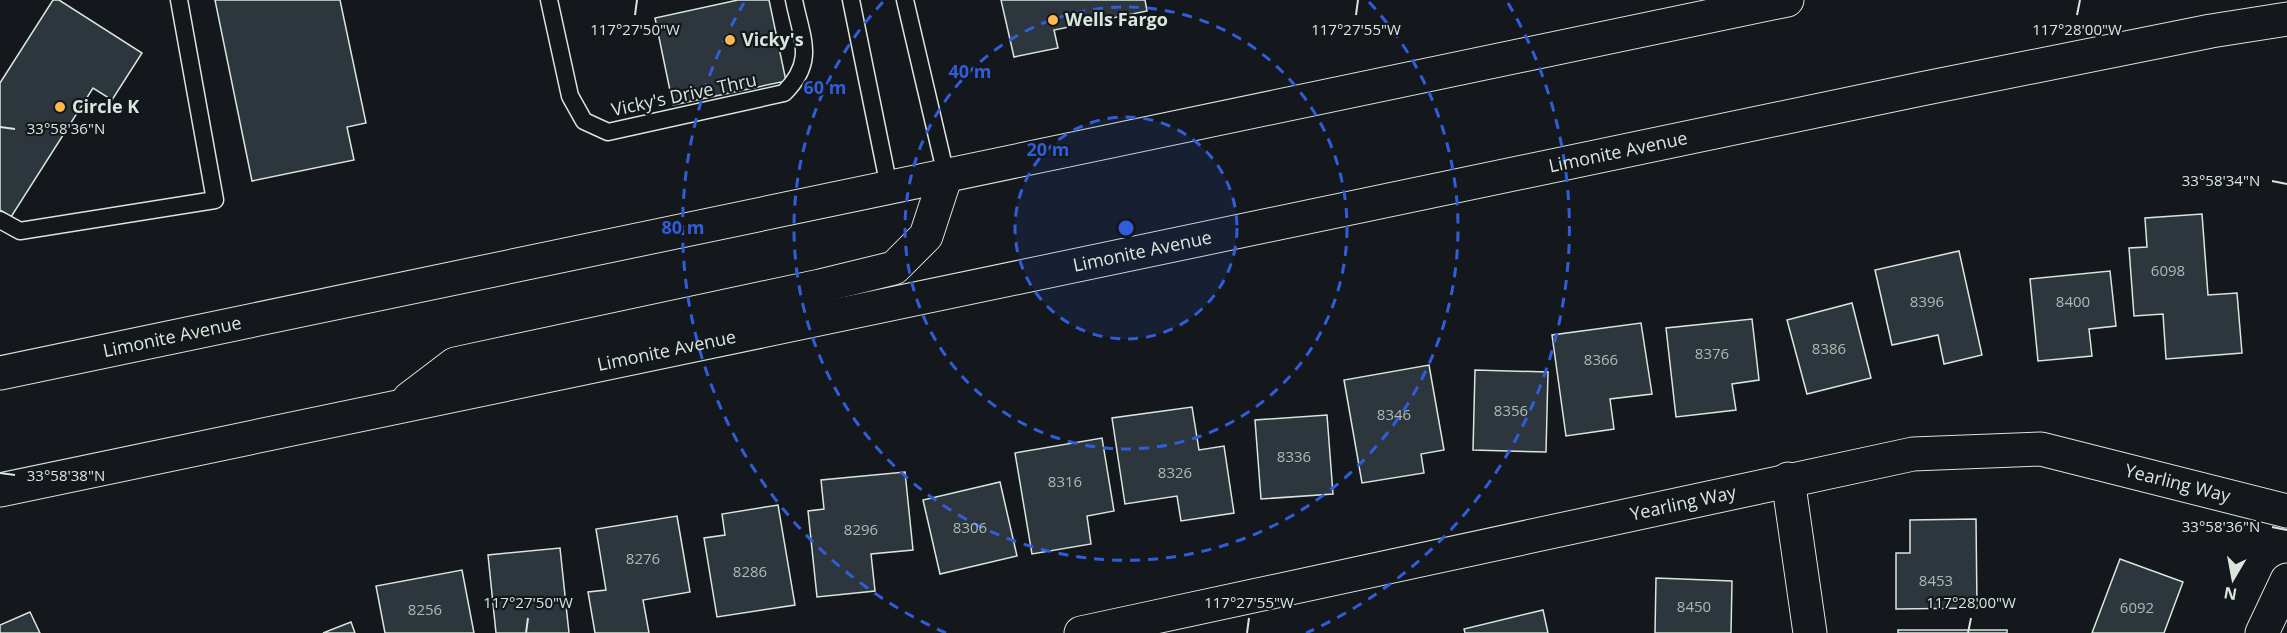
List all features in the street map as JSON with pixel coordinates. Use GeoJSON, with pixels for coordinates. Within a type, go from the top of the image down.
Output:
{"type":"FeatureCollection","features":[{"type":"Feature","properties":{"kind":"main road","name":"Limonite Avenue"},"geometry":{"type":"LineString","coordinates":[[0,373],[1787,0]]}},
{"type":"Feature","properties":{"kind":"main road","name":"Limonite Avenue"},"geometry":{"type":"LineString","coordinates":[[0,490],[1933,87],[2211,31],[2287,19]]}},
{"type":"Feature","properties":{"kind":"main road"},"geometry":{"type":"LineString","coordinates":[[400,405],[455,364],[894,268],[926,236],[946,175]]}},
{"type":"Feature","properties":{"kind":"main road","name":"Yearling Way"},"geometry":{"type":"LineString","coordinates":[[1081,633],[1788,479],[1913,454],[2041,449],[2287,511]]}},
{"type":"Feature","properties":{"kind":"main road"},"geometry":{"type":"LineString","coordinates":[[1788,479],[1810,633]]}},
{"type":"Feature","properties":{"kind":"main road"},"geometry":{"type":"LineString","coordinates":[[2262,633],[2287,580]]}},
{"type":"Feature","properties":{"kind":"lane"},"geometry":{"type":"LineString","coordinates":[[0,220],[20,231],[215,200],[179,0]]}},
{"type":"Feature","properties":{"kind":"lane","name":"Vicky's Drive Thru"},"geometry":{"type":"LineString","coordinates":[[549,0],[570,96],[584,121],[608,132],[784,93],[798,79],[806,56],[794,0]]}},
{"type":"Feature","properties":{"kind":"lane"},"geometry":{"type":"LineString","coordinates":[[851,0],[889,187]]}},
{"type":"Feature","properties":{"kind":"lane"},"geometry":{"type":"LineString","coordinates":[[906,0],[946,175]]}},
{"type":"Feature","properties":{"kind":"building"},"geometry":{"type":"Polygon","coordinates":[[[53,0],[59,0],[142,53],[112,100],[93,88],[11,217],[0,210],[0,83],[53,0]]]}},
{"type":"Feature","properties":{"kind":"building"},"geometry":{"type":"Polygon","coordinates":[[[215,0],[340,0],[366,123],[347,127],[354,160],[252,181],[215,0]]]}},
{"type":"Feature","properties":{"kind":"building"},"geometry":{"type":"Polygon","coordinates":[[[738,0],[769,0],[786,81],[673,105],[655,18],[738,0]]]}},
{"type":"Feature","properties":{"kind":"building","name":"Wells Fargo"},"geometry":{"type":"Polygon","coordinates":[[[1001,0],[1145,0],[1147,11],[1054,30],[1058,48],[1014,57],[1001,0]]]}},
{"type":"Feature","properties":{"kind":"building"},"geometry":{"type":"Polygon","coordinates":[[[2202,214],[2208,295],[2237,293],[2242,353],[2166,359],[2163,314],[2134,316],[2129,248],[2147,247],[2145,218],[2202,214]]]}},
{"type":"Feature","properties":{"kind":"building"},"geometry":{"type":"Polygon","coordinates":[[[1959,251],[1982,355],[1944,364],[1938,335],[1892,345],[1875,270],[1959,251]]]}},
{"type":"Feature","properties":{"kind":"building"},"geometry":{"type":"Polygon","coordinates":[[[2110,271],[2116,326],[2089,329],[2092,356],[2038,361],[2030,279],[2110,271]]]}},
{"type":"Feature","properties":{"kind":"building"},"geometry":{"type":"Polygon","coordinates":[[[1852,303],[1871,378],[1807,394],[1787,320],[1852,303]]]}},
{"type":"Feature","properties":{"kind":"building"},"geometry":{"type":"Polygon","coordinates":[[[1752,319],[1759,380],[1732,384],[1736,410],[1676,417],[1666,328],[1752,319]]]}},
{"type":"Feature","properties":{"kind":"building"},"geometry":{"type":"Polygon","coordinates":[[[1641,323],[1652,394],[1610,399],[1614,429],[1566,436],[1552,335],[1641,323]]]}},
{"type":"Feature","properties":{"kind":"building"},"geometry":{"type":"Polygon","coordinates":[[[1429,365],[1444,450],[1421,454],[1424,473],[1362,483],[1344,380],[1429,365]]]}},
{"type":"Feature","properties":{"kind":"building"},"geometry":{"type":"Polygon","coordinates":[[[1475,370],[1548,372],[1546,452],[1473,450],[1475,370]]]}},
{"type":"Feature","properties":{"kind":"building"},"geometry":{"type":"Polygon","coordinates":[[[1192,407],[1199,450],[1224,446],[1234,513],[1181,521],[1177,496],[1125,504],[1112,418],[1192,407]]]}},
{"type":"Feature","properties":{"kind":"building"},"geometry":{"type":"Polygon","coordinates":[[[1327,415],[1333,494],[1261,499],[1255,420],[1327,415]]]}},
{"type":"Feature","properties":{"kind":"building"},"geometry":{"type":"Polygon","coordinates":[[[1102,438],[1114,511],[1087,516],[1091,544],[1032,554],[1015,453],[1102,438]]]}},
{"type":"Feature","properties":{"kind":"building"},"geometry":{"type":"Polygon","coordinates":[[[905,472],[913,550],[871,554],[875,591],[817,597],[808,511],[824,509],[821,480],[905,472]]]}},
{"type":"Feature","properties":{"kind":"building"},"geometry":{"type":"Polygon","coordinates":[[[1000,482],[1017,556],[940,574],[923,500],[1000,482]]]}},
{"type":"Feature","properties":{"kind":"building"},"geometry":{"type":"Polygon","coordinates":[[[778,505],[795,605],[717,617],[704,538],[725,535],[722,514],[778,505]]]}},
{"type":"Feature","properties":{"kind":"building"},"geometry":{"type":"Polygon","coordinates":[[[677,516],[690,592],[643,600],[649,633],[595,633],[588,592],[606,590],[596,529],[677,516]]]}},
{"type":"Feature","properties":{"kind":"building"},"geometry":{"type":"Polygon","coordinates":[[[1976,519],[1977,608],[1896,609],[1896,553],[1910,553],[1910,520],[1976,519]]]}},
{"type":"Feature","properties":{"kind":"building"},"geometry":{"type":"Polygon","coordinates":[[[560,548],[569,633],[496,633],[488,555],[560,548]]]}},
{"type":"Feature","properties":{"kind":"building"},"geometry":{"type":"Polygon","coordinates":[[[2120,559],[2183,582],[2164,633],[2092,633],[2120,559]]]}},
{"type":"Feature","properties":{"kind":"building"},"geometry":{"type":"Polygon","coordinates":[[[462,570],[474,633],[385,633],[376,586],[462,570]]]}},
{"type":"Feature","properties":{"kind":"building"},"geometry":{"type":"Polygon","coordinates":[[[1656,578],[1732,581],[1731,633],[1655,633],[1656,578]]]}},
{"type":"Feature","properties":{"kind":"building"},"geometry":{"type":"Polygon","coordinates":[[[1543,610],[1548,633],[1465,633],[1464,629],[1543,610]]]}},
{"type":"Feature","properties":{"kind":"building"},"geometry":{"type":"Polygon","coordinates":[[[30,612],[40,633],[0,633],[0,625],[30,612]]]}},
{"type":"Feature","properties":{"kind":"building"},"geometry":{"type":"Polygon","coordinates":[[[351,622],[355,633],[323,633],[351,622]]]}},
{"type":"Feature","properties":{"kind":"building"},"geometry":{"type":"Polygon","coordinates":[[[1898,630],[2007,630],[2007,633],[1898,633],[1898,630]]]}},
{"type":"Feature","properties":{"kind":"place","name":"Wells Fargo"},"geometry":{"type":"Point","coordinates":[1053,20]}},
{"type":"Feature","properties":{"kind":"place","name":"Vicky's"},"geometry":{"type":"Point","coordinates":[730,40]}},
{"type":"Feature","properties":{"kind":"place","name":"Circle K"},"geometry":{"type":"Point","coordinates":[60,107]}}]}
